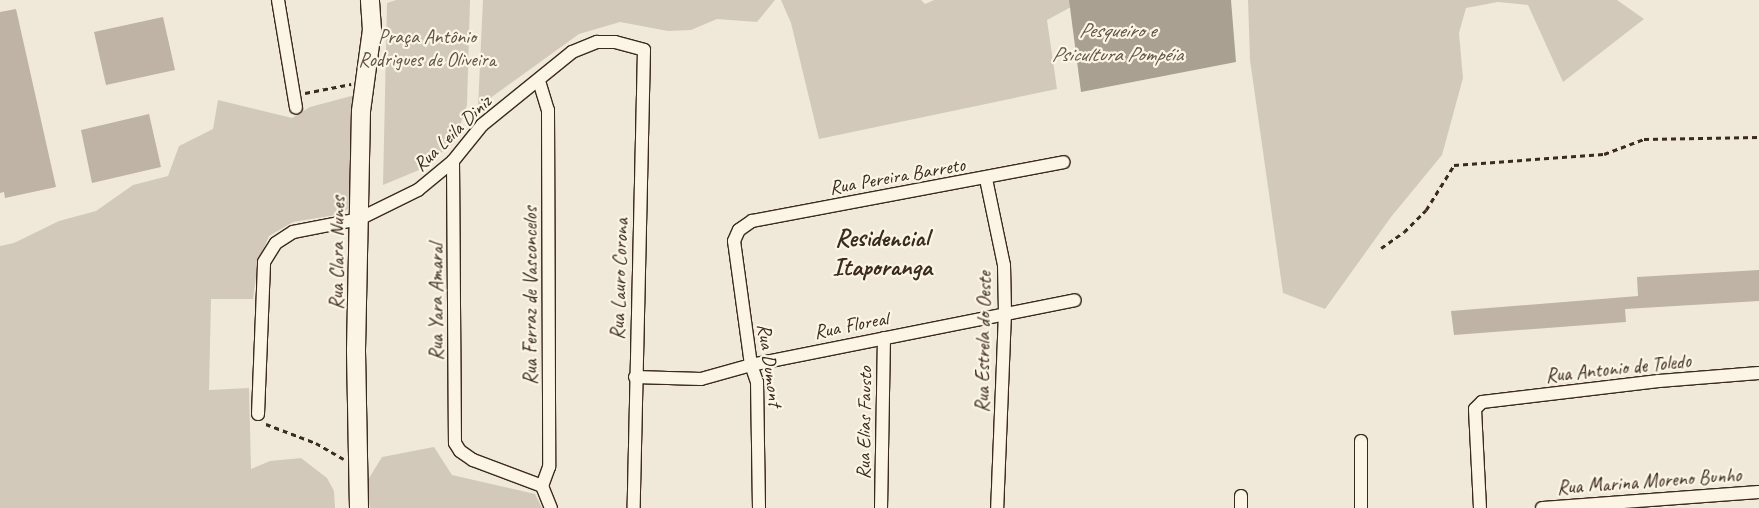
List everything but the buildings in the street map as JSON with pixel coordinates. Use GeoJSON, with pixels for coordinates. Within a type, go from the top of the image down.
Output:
{"type":"FeatureCollection","features":[{"type":"Feature","properties":{"kind":"street"},"geometry":{"type":"LineString","coordinates":[[278,0],[296,108]]}},
{"type":"Feature","properties":{"kind":"street","name":"Rua Clara Nunes"},"geometry":{"type":"LineString","coordinates":[[359,508],[357,469],[359,219],[365,81],[372,30],[370,0]]}},
{"type":"Feature","properties":{"kind":"street","name":"Rua Leila Diniz"},"geometry":{"type":"LineString","coordinates":[[258,414],[264,262],[276,243],[293,232],[359,219],[418,190],[453,161],[482,125],[539,81],[572,52],[597,42],[615,42],[644,50]]}},
{"type":"Feature","properties":{"kind":"street","name":"Rua Lauro Corona"},"geometry":{"type":"LineString","coordinates":[[634,508],[635,377],[644,50]]}},
{"type":"Feature","properties":{"kind":"street","name":"Rua Ferraz de Vasconcelos"},"geometry":{"type":"LineString","coordinates":[[539,81],[548,110],[549,467],[542,486]]}},
{"type":"Feature","properties":{"kind":"street","name":"Rua Yara Amaral"},"geometry":{"type":"LineString","coordinates":[[453,161],[455,443],[460,451],[472,460],[542,486]]}},
{"type":"Feature","properties":{"kind":"street","name":"Rua Pereira Barreto"},"geometry":{"type":"LineString","coordinates":[[740,230],[752,221],[986,179],[1063,162]]}},
{"type":"Feature","properties":{"kind":"street","name":"Rua Estrela do Oeste"},"geometry":{"type":"LineString","coordinates":[[986,179],[1004,265],[1005,313],[997,508]]}},
{"type":"Feature","properties":{"kind":"street","name":"Rua Dumont"},"geometry":{"type":"LineString","coordinates":[[740,230],[734,241],[751,365],[758,382],[759,508]]}},
{"type":"Feature","properties":{"kind":"street","name":"Rua Floreal"},"geometry":{"type":"LineString","coordinates":[[635,377],[701,379],[751,365],[1075,300]]}},
{"type":"Feature","properties":{"kind":"street","name":"Rua Elias Fausto"},"geometry":{"type":"LineString","coordinates":[[882,508],[884,338]]}},
{"type":"Feature","properties":{"kind":"street","name":"Rua Antonio de Toledo"},"geometry":{"type":"LineString","coordinates":[[1480,508],[1475,409],[1482,402],[1659,381],[1759,374]]}},
{"type":"Feature","properties":{"kind":"street"},"geometry":{"type":"LineString","coordinates":[[1361,441],[1361,508]]}},
{"type":"Feature","properties":{"kind":"street"},"geometry":{"type":"LineString","coordinates":[[542,486],[551,508]]}},
{"type":"Feature","properties":{"kind":"street","name":"Rua Marina Moreno Bunho"},"geometry":{"type":"LineString","coordinates":[[1542,508],[1759,492]]}},
{"type":"Feature","properties":{"kind":"path"},"geometry":{"type":"LineString","coordinates":[[294,95],[365,81]]}},
{"type":"Feature","properties":{"kind":"path"},"geometry":{"type":"LineString","coordinates":[[1381,248],[1404,232],[1426,210],[1454,165],[1604,154],[1644,139],[1759,137]]}},
{"type":"Feature","properties":{"kind":"path"},"geometry":{"type":"LineString","coordinates":[[258,414],[268,426],[316,442],[357,469]]}},
{"type":"Feature","properties":{"kind":"green space","name":"Praça Antônio Rodrigues de Oliveira"},"geometry":{"type":"Polygon","coordinates":[[[396,0],[470,0],[467,105],[454,143],[419,170],[383,185],[387,3],[396,0]]]}},
{"type":"Feature","properties":{"kind":"green space"},"geometry":{"type":"Polygon","coordinates":[[[483,0],[775,0],[757,22],[717,19],[691,30],[668,31],[620,22],[579,34],[478,107],[483,0]]]}},
{"type":"Feature","properties":{"kind":"green space"},"geometry":{"type":"Polygon","coordinates":[[[781,0],[921,0],[925,4],[934,0],[1084,0],[1047,20],[1057,89],[819,139],[791,23],[781,0]]]}},
{"type":"Feature","properties":{"kind":"green space"},"geometry":{"type":"Polygon","coordinates":[[[1248,0],[1617,0],[1644,19],[1563,82],[1528,5],[1498,2],[1466,8],[1459,33],[1463,78],[1442,155],[1391,217],[1325,309],[1283,293],[1250,60],[1248,0]]]}},
{"type":"Feature","properties":{"kind":"green space"},"geometry":{"type":"Polygon","coordinates":[[[355,95],[352,205],[342,214],[293,222],[269,236],[258,262],[253,299],[211,299],[209,390],[249,388],[251,469],[270,461],[301,458],[327,478],[334,491],[335,508],[0,508],[0,246],[14,243],[59,221],[96,211],[133,185],[168,176],[179,146],[213,129],[218,100],[292,118],[310,107],[355,95]]]}},
{"type":"Feature","properties":{"kind":"green space"},"geometry":{"type":"Polygon","coordinates":[[[434,447],[452,475],[535,494],[542,508],[370,508],[366,483],[382,457],[434,447]]]}},
{"type":"Feature","properties":{"kind":"water","name":"Pesqueiro e Psicultura Pompéia"},"geometry":{"type":"Polygon","coordinates":[[[1069,0],[1231,0],[1236,62],[1081,92],[1069,0]]]}},
{"type":"Feature","properties":{"kind":"district","name":"Residencial Itaporanga"},"geometry":{"type":"Point","coordinates":[882,254]}}]}
